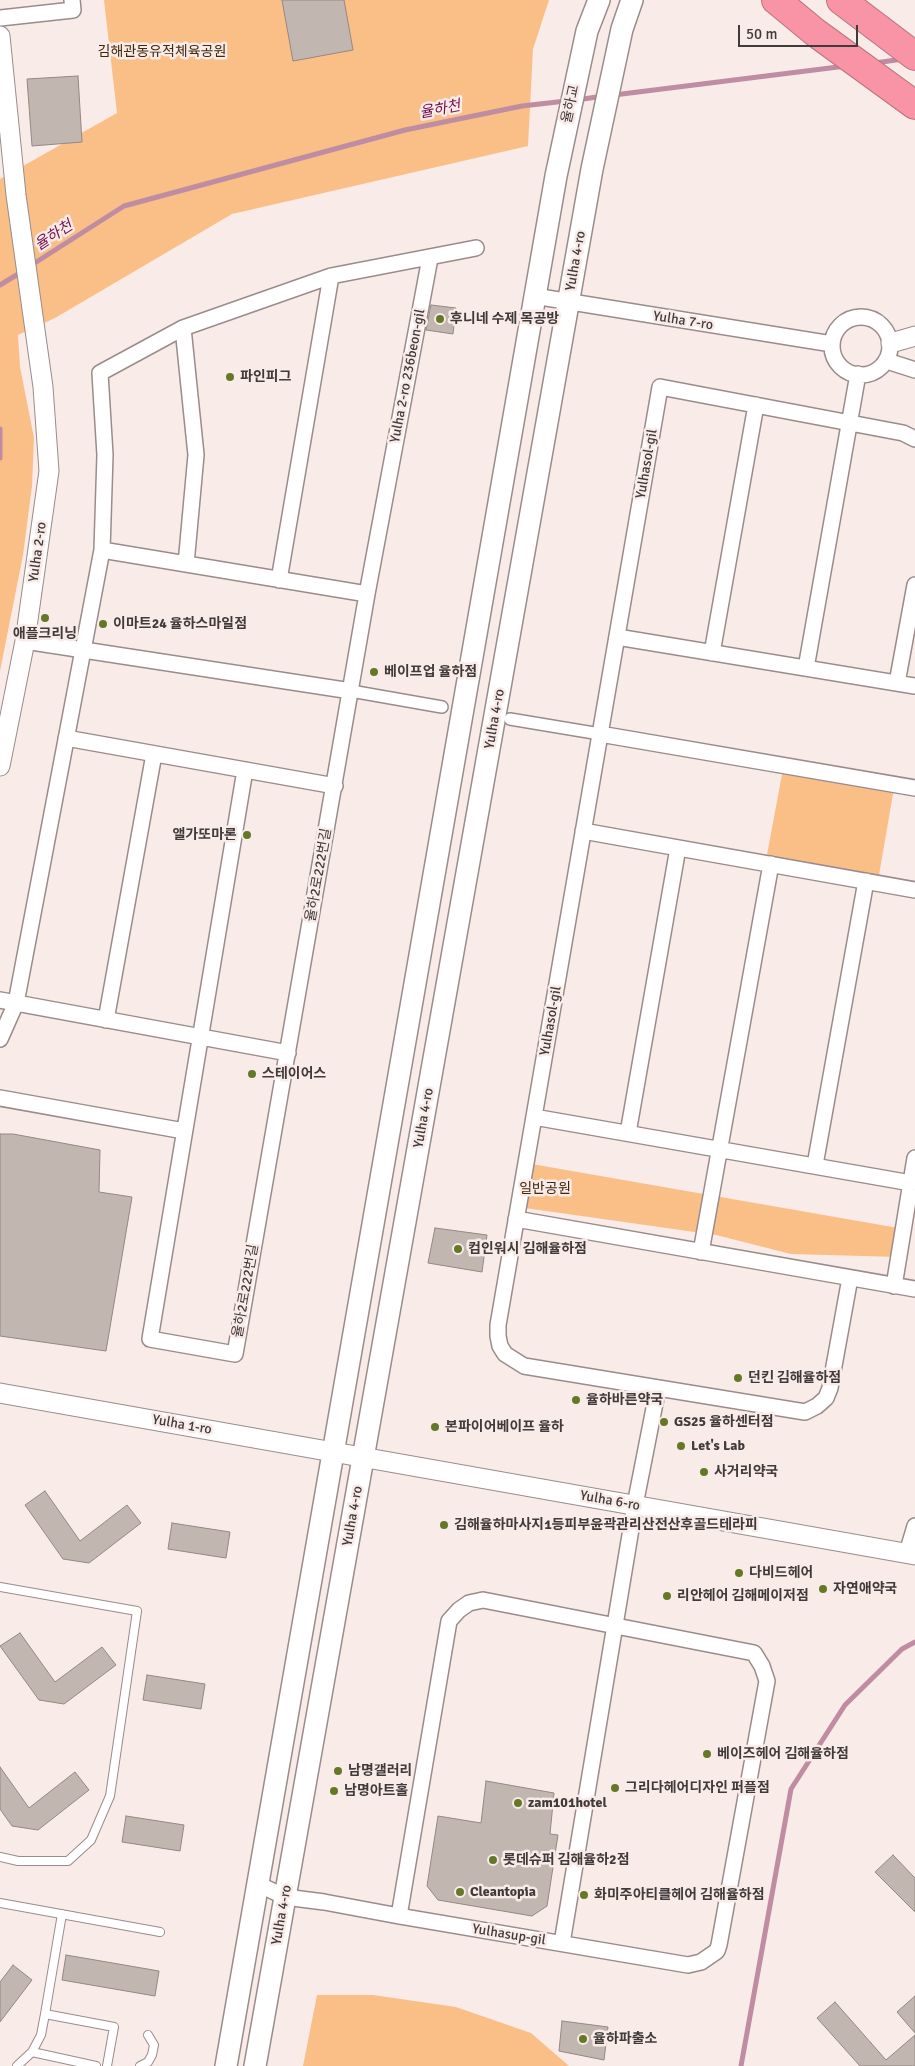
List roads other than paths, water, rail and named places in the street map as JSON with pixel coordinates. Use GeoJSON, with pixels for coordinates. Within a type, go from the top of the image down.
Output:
{"type":"FeatureCollection","features":[{"type":"Feature","properties":{"kind":"highway"},"geometry":{"type":"LineString","coordinates":[[776,0],[816,33],[915,105]]}},
{"type":"Feature","properties":{"kind":"highway"},"geometry":{"type":"LineString","coordinates":[[841,0],[915,56]]}},
{"type":"Feature","properties":{"kind":"main road","name":"율하교"},"geometry":{"type":"LineString","coordinates":[[534,296],[556,176],[587,31],[598,0]]}},
{"type":"Feature","properties":{"kind":"main road","name":"Yulha 4-ro"},"geometry":{"type":"LineString","coordinates":[[255,2066],[592,170],[622,29],[632,0]]}},
{"type":"Feature","properties":{"kind":"main road"},"geometry":{"type":"LineString","coordinates":[[226,2066],[534,296]]}},
{"type":"Feature","properties":{"kind":"street"},"geometry":{"type":"LineString","coordinates":[[0,18],[73,10],[72,0]]}},
{"type":"Feature","properties":{"kind":"street","name":"Yulha 2-ro"},"geometry":{"type":"LineString","coordinates":[[0,36],[16,195],[34,335],[43,387],[49,471],[25,641],[0,766]]}},
{"type":"Feature","properties":{"kind":"street"},"geometry":{"type":"LineString","coordinates":[[0,1039],[16,1003],[102,550],[105,455],[100,373],[183,328],[330,276],[476,248]]}},
{"type":"Feature","properties":{"kind":"street","name":"Yulha 2-ro 236beon-gil"},"geometry":{"type":"LineString","coordinates":[[351,691],[367,594],[430,258]]}},
{"type":"Feature","properties":{"kind":"street"},"geometry":{"type":"LineString","coordinates":[[278,580],[330,276]]}},
{"type":"Feature","properties":{"kind":"street","name":"Yulha 7-ro"},"geometry":{"type":"LineString","coordinates":[[534,296],[832,344]]}},
{"type":"Feature","properties":{"kind":"street"},"geometry":{"type":"LineString","coordinates":[[856,317],[866,317],[875,320],[883,326],[888,334],[889,352],[881,368],[873,373],[858,374],[845,370],[833,354],[832,344],[834,335],[847,320],[856,317]]}},
{"type":"Feature","properties":{"kind":"street"},"geometry":{"type":"LineString","coordinates":[[183,328],[196,455],[186,564]]}},
{"type":"Feature","properties":{"kind":"street"},"geometry":{"type":"LineString","coordinates":[[889,352],[915,336]]}},
{"type":"Feature","properties":{"kind":"street"},"geometry":{"type":"LineString","coordinates":[[889,352],[915,370]]}},
{"type":"Feature","properties":{"kind":"street"},"geometry":{"type":"LineString","coordinates":[[806,668],[858,374]]}},
{"type":"Feature","properties":{"kind":"street","name":"Yulhasol-gil"},"geometry":{"type":"LineString","coordinates":[[850,1278],[830,1388],[826,1398],[817,1406],[805,1412],[524,1366],[506,1354],[500,1346],[498,1325],[660,387],[903,433],[915,439]]}},
{"type":"Feature","properties":{"kind":"street"},"geometry":{"type":"LineString","coordinates":[[712,653],[756,405]]}},
{"type":"Feature","properties":{"kind":"street"},"geometry":{"type":"LineString","coordinates":[[102,550],[367,594]]}},
{"type":"Feature","properties":{"kind":"street"},"geometry":{"type":"LineString","coordinates":[[897,683],[915,585]]}},
{"type":"Feature","properties":{"kind":"street"},"geometry":{"type":"LineString","coordinates":[[617,637],[915,686]]}},
{"type":"Feature","properties":{"kind":"street"},"geometry":{"type":"LineString","coordinates":[[25,641],[351,691],[442,707]]}},
{"type":"Feature","properties":{"kind":"street","name":"율하2로222번길"},"geometry":{"type":"LineString","coordinates":[[245,770],[150,1339],[235,1354],[351,691]]}},
{"type":"Feature","properties":{"kind":"street"},"geometry":{"type":"LineString","coordinates":[[510,719],[915,788]]}},
{"type":"Feature","properties":{"kind":"street"},"geometry":{"type":"LineString","coordinates":[[66,738],[335,786]]}},
{"type":"Feature","properties":{"kind":"street"},"geometry":{"type":"LineString","coordinates":[[106,1020],[154,754]]}},
{"type":"Feature","properties":{"kind":"street"},"geometry":{"type":"LineString","coordinates":[[583,830],[915,890]]}},
{"type":"Feature","properties":{"kind":"street"},"geometry":{"type":"LineString","coordinates":[[628,1133],[678,848]]}},
{"type":"Feature","properties":{"kind":"street"},"geometry":{"type":"LineString","coordinates":[[701,1252],[771,864]]}},
{"type":"Feature","properties":{"kind":"street"},"geometry":{"type":"LineString","coordinates":[[815,1165],[866,881]]}},
{"type":"Feature","properties":{"kind":"street"},"geometry":{"type":"LineString","coordinates":[[0,1000],[288,1053]]}},
{"type":"Feature","properties":{"kind":"street"},"geometry":{"type":"LineString","coordinates":[[0,1098],[184,1131]]}},
{"type":"Feature","properties":{"kind":"street"},"geometry":{"type":"LineString","coordinates":[[534,1117],[911,1183]]}},
{"type":"Feature","properties":{"kind":"street"},"geometry":{"type":"LineString","coordinates":[[894,1286],[915,1158]]}},
{"type":"Feature","properties":{"kind":"street"},"geometry":{"type":"LineString","coordinates":[[516,1219],[915,1290]]}},
{"type":"Feature","properties":{"kind":"street","name":"Yulhasup-gil"},"geometry":{"type":"LineString","coordinates":[[258,1884],[285,1897],[324,1902],[562,1944],[635,1505],[658,1388]]}},
{"type":"Feature","properties":{"kind":"street","name":"Yulha 1-ro"},"geometry":{"type":"LineString","coordinates":[[0,1393],[363,1457]]}},
{"type":"Feature","properties":{"kind":"street","name":"Yulha 6-ro"},"geometry":{"type":"LineString","coordinates":[[363,1457],[911,1554]]}},
{"type":"Feature","properties":{"kind":"street"},"geometry":{"type":"LineString","coordinates":[[911,1554],[915,1526]]}},
{"type":"Feature","properties":{"kind":"street"},"geometry":{"type":"LineString","coordinates":[[399,1916],[449,1621],[459,1610],[469,1603],[483,1600],[754,1653],[762,1666],[767,1681],[717,1951],[701,1962],[688,1965],[562,1944]]}},
{"type":"Feature","properties":{"kind":"lane"},"geometry":{"type":"LineString","coordinates":[[0,1587],[138,1611],[110,1796],[91,1840],[68,1861],[18,1860],[0,1857]]}},
{"type":"Feature","properties":{"kind":"lane"},"geometry":{"type":"LineString","coordinates":[[0,1903],[160,1932]]}},
{"type":"Feature","properties":{"kind":"lane"},"geometry":{"type":"LineString","coordinates":[[16,2066],[32,2052],[41,2035],[62,1914]]}},
{"type":"Feature","properties":{"kind":"lane"},"geometry":{"type":"LineString","coordinates":[[45,2014],[114,2027],[107,2066]]}},
{"type":"Feature","properties":{"kind":"lane"},"geometry":{"type":"LineString","coordinates":[[140,2066],[148,2062],[152,2055],[154,2045],[148,2036]]}},
{"type":"Feature","properties":{"kind":"lane"},"geometry":{"type":"LineString","coordinates":[[32,2052],[96,2066]]}},
{"type":"Feature","properties":{"kind":"waterway","name":"율하천"},"geometry":{"type":"LineString","coordinates":[[875,63],[903,59]]}},
{"type":"Feature","properties":{"kind":"waterway","name":"율하천"},"geometry":{"type":"LineString","coordinates":[[614,95],[846,66]]}},
{"type":"Feature","properties":{"kind":"waterway","name":"율하천"},"geometry":{"type":"LineString","coordinates":[[577,100],[603,96]]}},
{"type":"Feature","properties":{"kind":"waterway","name":"율하천"},"geometry":{"type":"LineString","coordinates":[[30,266],[124,206],[405,130],[522,106],[566,101]]}},
{"type":"Feature","properties":{"kind":"waterway","name":"율하천"},"geometry":{"type":"LineString","coordinates":[[0,285],[23,271]]}},
{"type":"Feature","properties":{"kind":"waterway"},"geometry":{"type":"LineString","coordinates":[[0,429],[0,458]]}},
{"type":"Feature","properties":{"kind":"waterway"},"geometry":{"type":"LineString","coordinates":[[741,2066],[791,1789],[845,1705],[902,1649],[915,1642]]}},
{"type":"Feature","properties":{"kind":"place","name":"후니네 수제 목공방"},"geometry":{"type":"Point","coordinates":[440,319]}},
{"type":"Feature","properties":{"kind":"place","name":"파인피그"},"geometry":{"type":"Point","coordinates":[230,377]}},
{"type":"Feature","properties":{"kind":"place","name":"애플크리닝"},"geometry":{"type":"Point","coordinates":[45,618]}},
{"type":"Feature","properties":{"kind":"place","name":"이마트24 율하스마일점"},"geometry":{"type":"Point","coordinates":[103,624]}},
{"type":"Feature","properties":{"kind":"place","name":"베이프업 율하점"},"geometry":{"type":"Point","coordinates":[374,672]}},
{"type":"Feature","properties":{"kind":"place","name":"앨가또마론"},"geometry":{"type":"Point","coordinates":[247,835]}},
{"type":"Feature","properties":{"kind":"place","name":"스테이어스"},"geometry":{"type":"Point","coordinates":[252,1074]}},
{"type":"Feature","properties":{"kind":"place","name":"컴인워시 김해율하점"},"geometry":{"type":"Point","coordinates":[458,1249]}},
{"type":"Feature","properties":{"kind":"place","name":"던킨 김해율하점"},"geometry":{"type":"Point","coordinates":[738,1378]}},
{"type":"Feature","properties":{"kind":"place","name":"율하바른약국"},"geometry":{"type":"Point","coordinates":[576,1400]}},
{"type":"Feature","properties":{"kind":"place","name":"GS25 율하센터점"},"geometry":{"type":"Point","coordinates":[664,1422]}},
{"type":"Feature","properties":{"kind":"place","name":"본파이어베이프 율하"},"geometry":{"type":"Point","coordinates":[435,1427]}},
{"type":"Feature","properties":{"kind":"place","name":"Let's Lab"},"geometry":{"type":"Point","coordinates":[681,1446]}},
{"type":"Feature","properties":{"kind":"place","name":"사거리약국"},"geometry":{"type":"Point","coordinates":[704,1472]}},
{"type":"Feature","properties":{"kind":"place","name":"김해율하마사지1등피부윤곽관리산전산후골드테라피"},"geometry":{"type":"Point","coordinates":[444,1525]}},
{"type":"Feature","properties":{"kind":"place","name":"다비드헤어"},"geometry":{"type":"Point","coordinates":[739,1573]}},
{"type":"Feature","properties":{"kind":"place","name":"자연애약국"},"geometry":{"type":"Point","coordinates":[823,1589]}},
{"type":"Feature","properties":{"kind":"place","name":"리안헤어 김해메이저점"},"geometry":{"type":"Point","coordinates":[667,1596]}},
{"type":"Feature","properties":{"kind":"place","name":"베이즈헤어 김해율하점"},"geometry":{"type":"Point","coordinates":[707,1754]}},
{"type":"Feature","properties":{"kind":"place","name":"남명갤러리"},"geometry":{"type":"Point","coordinates":[338,1771]}},
{"type":"Feature","properties":{"kind":"place","name":"그리다헤어디자인 퍼플점"},"geometry":{"type":"Point","coordinates":[615,1788]}},
{"type":"Feature","properties":{"kind":"place","name":"남명아트홀"},"geometry":{"type":"Point","coordinates":[334,1791]}},
{"type":"Feature","properties":{"kind":"place","name":"zam101hotel"},"geometry":{"type":"Point","coordinates":[518,1803]}},
{"type":"Feature","properties":{"kind":"place","name":"롯데슈퍼 김해율하2점"},"geometry":{"type":"Point","coordinates":[493,1860]}},
{"type":"Feature","properties":{"kind":"place","name":"Cleantopia"},"geometry":{"type":"Point","coordinates":[460,1892]}},
{"type":"Feature","properties":{"kind":"place","name":"화미주아티클헤어 김해율하점"},"geometry":{"type":"Point","coordinates":[584,1895]}},
{"type":"Feature","properties":{"kind":"place","name":"율하파출소"},"geometry":{"type":"Point","coordinates":[583,2039]}},
{"type":"Feature","properties":{"kind":"park label","name":"김해관동유적체육공원"},"geometry":{"type":"Point","coordinates":[162,52]}},
{"type":"Feature","properties":{"kind":"park label","name":"일반공원"},"geometry":{"type":"Point","coordinates":[545,1189]}}]}
